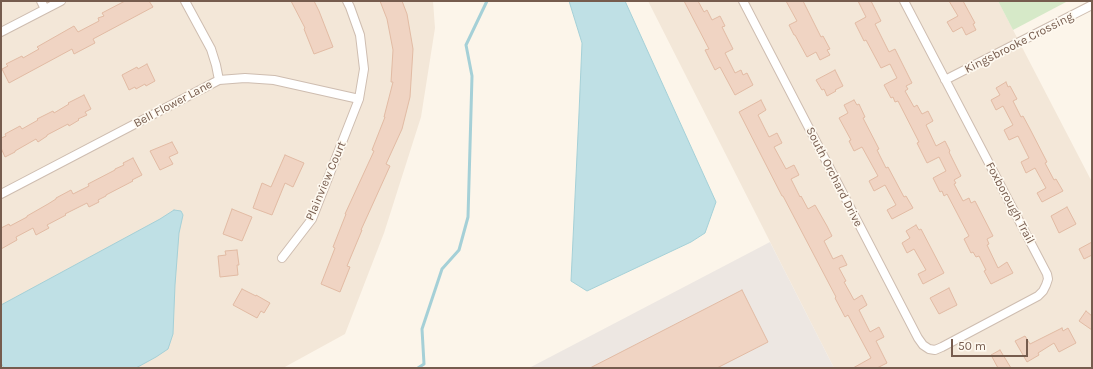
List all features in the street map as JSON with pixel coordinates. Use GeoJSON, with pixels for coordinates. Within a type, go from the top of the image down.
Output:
{"type":"FeatureCollection","features":[{"type":"Feature","properties":{"kind":"street"},"geometry":{"type":"LineString","coordinates":[[41,1],[45,9]]}},
{"type":"Feature","properties":{"kind":"street"},"geometry":{"type":"LineString","coordinates":[[1,32],[61,1]]}},
{"type":"Feature","properties":{"kind":"street"},"geometry":{"type":"LineString","coordinates":[[186,1],[211,49],[219,80]]}},
{"type":"Feature","properties":{"kind":"street","name":"Plainview Court"},"geometry":{"type":"LineString","coordinates":[[282,258],[312,219],[359,98],[364,69],[360,35],[347,1]]}},
{"type":"Feature","properties":{"kind":"street","name":"South Orchard Drive"},"geometry":{"type":"LineString","coordinates":[[743,1],[918,338],[923,345],[929,349]]}},
{"type":"Feature","properties":{"kind":"street","name":"Foxborough Trail"},"geometry":{"type":"LineString","coordinates":[[904,1],[1047,274],[1048,279],[1043,291],[1038,296],[942,347],[935,350],[929,349]]}},
{"type":"Feature","properties":{"kind":"street","name":"Kingsbrooke Crossing"},"geometry":{"type":"LineString","coordinates":[[945,80],[1092,5]]}},
{"type":"Feature","properties":{"kind":"street","name":"Bell Flower Lane"},"geometry":{"type":"LineString","coordinates":[[1,194],[219,80],[245,78],[274,80],[359,98]]}},
{"type":"Feature","properties":{"kind":"shaded area"},"geometry":{"type":"Polygon","coordinates":[[[1,1],[433,1],[435,28],[421,117],[384,233],[345,334],[283,368],[1,368],[1,1]]]}},
{"type":"Feature","properties":{"kind":"shaded area"},"geometry":{"type":"Polygon","coordinates":[[[648,1],[998,1],[1092,182],[1092,366],[1088,368],[834,368],[648,1]]]}},
{"type":"Feature","properties":{"kind":"shaded area"},"geometry":{"type":"Polygon","coordinates":[[[770,242],[834,368],[530,368],[531,367],[770,242]]]}},
{"type":"Feature","properties":{"kind":"green space"},"geometry":{"type":"Polygon","coordinates":[[[998,1],[1068,1],[1013,30],[998,1]]]}},
{"type":"Feature","properties":{"kind":"water"},"geometry":{"type":"Polygon","coordinates":[[[569,1],[625,1],[716,202],[705,233],[691,242],[587,291],[571,281],[582,43],[569,1]]]}},
{"type":"Feature","properties":{"kind":"water"},"geometry":{"type":"Polygon","coordinates":[[[174,210],[181,211],[183,215],[179,233],[173,334],[168,349],[136,368],[4,368],[1,363],[1,305],[174,210]]]}},
{"type":"Feature","properties":{"kind":"building"},"geometry":{"type":"Polygon","coordinates":[[[125,1],[149,1],[153,7],[93,39],[95,43],[74,54],[72,49],[9,83],[2,69],[8,66],[6,64],[22,56],[23,58],[39,49],[37,47],[74,26],[78,32],[99,21],[98,18],[104,16],[102,13],[125,1]]]}},
{"type":"Feature","properties":{"kind":"building"},"geometry":{"type":"Polygon","coordinates":[[[291,1],[314,1],[333,47],[314,54],[304,29],[305,28],[291,1]]]}},
{"type":"Feature","properties":{"kind":"building"},"geometry":{"type":"Polygon","coordinates":[[[380,1],[402,1],[407,14],[413,49],[410,97],[402,129],[386,164],[390,166],[361,230],[347,266],[350,267],[340,292],[321,284],[335,248],[333,247],[345,214],[374,151],[372,150],[385,117],[393,82],[391,82],[393,50],[387,19],[380,1]]]}},
{"type":"Feature","properties":{"kind":"building"},"geometry":{"type":"Polygon","coordinates":[[[684,1],[698,1],[704,12],[707,10],[712,20],[720,16],[725,26],[722,27],[733,49],[725,53],[735,73],[741,70],[743,75],[747,73],[753,85],[735,95],[720,67],[715,70],[705,50],[709,49],[684,1]]]}},
{"type":"Feature","properties":{"kind":"building"},"geometry":{"type":"Polygon","coordinates":[[[786,1],[803,1],[821,37],[823,36],[830,49],[827,50],[830,55],[820,60],[816,52],[807,57],[789,25],[797,21],[786,1]]]}},
{"type":"Feature","properties":{"kind":"building"},"geometry":{"type":"Polygon","coordinates":[[[858,1],[871,1],[881,21],[875,24],[889,52],[895,49],[912,83],[906,86],[908,89],[905,91],[914,107],[917,105],[922,114],[928,111],[933,121],[926,125],[936,146],[945,141],[961,176],[954,180],[956,183],[954,184],[963,201],[969,198],[971,203],[975,201],[993,236],[987,239],[989,244],[987,245],[998,268],[1007,262],[1013,273],[991,284],[984,271],[986,270],[979,256],[976,257],[973,252],[971,253],[964,239],[969,236],[947,194],[944,196],[942,191],[940,192],[933,178],[946,171],[939,157],[927,163],[917,143],[919,142],[898,101],[895,102],[893,97],[891,98],[884,85],[897,78],[890,64],[881,68],[866,40],[864,41],[855,23],[866,17],[858,1]]]}},
{"type":"Feature","properties":{"kind":"building"},"geometry":{"type":"Polygon","coordinates":[[[949,1],[963,1],[975,23],[973,24],[976,30],[966,35],[962,27],[953,32],[947,22],[958,16],[949,1]]]}},
{"type":"Feature","properties":{"kind":"building"},"geometry":{"type":"Polygon","coordinates":[[[147,64],[155,81],[146,86],[145,84],[136,89],[135,87],[129,90],[122,75],[137,67],[138,69],[147,64]]]}},
{"type":"Feature","properties":{"kind":"building"},"geometry":{"type":"Polygon","coordinates":[[[835,70],[843,86],[827,96],[824,89],[822,90],[816,80],[835,70]]]}},
{"type":"Feature","properties":{"kind":"building"},"geometry":{"type":"Polygon","coordinates":[[[1006,82],[1017,99],[1013,101],[1021,117],[1023,116],[1030,129],[1047,162],[1045,163],[1054,180],[1056,179],[1063,191],[1042,202],[1037,193],[1046,188],[1035,168],[1026,173],[1021,162],[1029,158],[1018,136],[1009,140],[1004,130],[1013,125],[1003,106],[996,110],[991,100],[1000,95],[996,88],[1006,82]]]}},
{"type":"Feature","properties":{"kind":"building"},"geometry":{"type":"Polygon","coordinates":[[[84,95],[91,109],[85,112],[87,115],[78,119],[79,120],[69,126],[68,124],[47,135],[38,142],[36,139],[5,157],[1,148],[1,138],[6,136],[5,134],[20,126],[22,129],[38,120],[37,119],[53,111],[54,113],[69,104],[68,103],[84,95]]]}},
{"type":"Feature","properties":{"kind":"building"},"geometry":{"type":"Polygon","coordinates":[[[761,100],[766,110],[758,115],[769,137],[777,133],[782,143],[774,147],[786,169],[794,165],[799,175],[791,179],[800,197],[801,196],[808,209],[815,205],[827,226],[832,236],[824,241],[833,259],[842,255],[847,265],[839,268],[846,281],[844,282],[854,300],[862,295],[867,305],[859,310],[870,332],[879,327],[884,337],[876,341],[887,363],[877,368],[853,368],[871,358],[848,315],[845,317],[739,112],[761,100]]]}},
{"type":"Feature","properties":{"kind":"building"},"geometry":{"type":"Polygon","coordinates":[[[854,100],[857,105],[859,104],[865,117],[863,118],[879,149],[877,150],[886,168],[888,167],[904,197],[906,196],[913,208],[892,219],[887,210],[896,205],[885,185],[874,191],[869,181],[878,176],[862,147],[854,151],[849,141],[851,140],[839,118],[848,113],[844,105],[854,100]]]}},
{"type":"Feature","properties":{"kind":"building"},"geometry":{"type":"Polygon","coordinates":[[[172,142],[178,153],[169,157],[173,164],[160,170],[150,151],[172,142]]]}},
{"type":"Feature","properties":{"kind":"building"},"geometry":{"type":"Polygon","coordinates":[[[285,155],[304,163],[293,187],[285,183],[272,215],[253,208],[262,183],[271,187],[285,155]]]}},
{"type":"Feature","properties":{"kind":"building"},"geometry":{"type":"Polygon","coordinates":[[[133,158],[142,175],[98,200],[99,202],[89,207],[87,203],[65,214],[66,215],[47,225],[49,228],[36,235],[33,228],[16,237],[17,240],[1,249],[1,228],[9,224],[10,226],[27,217],[71,190],[73,194],[89,186],[88,184],[124,165],[123,163],[133,158]]]}},
{"type":"Feature","properties":{"kind":"building"},"geometry":{"type":"Polygon","coordinates":[[[1067,207],[1076,224],[1059,233],[1051,216],[1067,207]]]}},
{"type":"Feature","properties":{"kind":"building"},"geometry":{"type":"Polygon","coordinates":[[[232,209],[252,217],[242,241],[223,234],[232,209]]]}},
{"type":"Feature","properties":{"kind":"building"},"geometry":{"type":"Polygon","coordinates":[[[916,225],[919,230],[921,229],[944,273],[923,284],[918,274],[926,270],[914,249],[907,253],[902,243],[910,238],[906,231],[916,225]]]}},
{"type":"Feature","properties":{"kind":"building"},"geometry":{"type":"Polygon","coordinates":[[[1092,242],[1092,255],[1084,259],[1079,249],[1092,242]]]}},
{"type":"Feature","properties":{"kind":"building"},"geometry":{"type":"Polygon","coordinates":[[[237,250],[239,265],[237,265],[238,275],[220,277],[218,256],[226,255],[225,251],[237,250]]]}},
{"type":"Feature","properties":{"kind":"building"},"geometry":{"type":"Polygon","coordinates":[[[949,288],[957,305],[939,314],[930,298],[949,288]]]}},
{"type":"Feature","properties":{"kind":"building"},"geometry":{"type":"Polygon","coordinates":[[[242,289],[270,303],[264,313],[261,311],[257,318],[233,305],[242,289]]]}},
{"type":"Feature","properties":{"kind":"building"},"geometry":{"type":"Polygon","coordinates":[[[742,290],[768,342],[717,368],[590,368],[742,290]]]}},
{"type":"Feature","properties":{"kind":"building"},"geometry":{"type":"Polygon","coordinates":[[[1086,311],[1092,316],[1092,330],[1079,321],[1086,311]]]}},
{"type":"Feature","properties":{"kind":"building"},"geometry":{"type":"Polygon","coordinates":[[[1062,328],[1063,331],[1068,328],[1076,343],[1059,352],[1054,343],[1027,362],[1015,341],[1025,336],[1030,344],[1062,328]]]}},
{"type":"Feature","properties":{"kind":"building"},"geometry":{"type":"Polygon","coordinates":[[[1000,350],[1011,368],[998,368],[991,355],[1000,350]]]}},
{"type":"Feature","properties":{"kind":"waterway"},"geometry":{"type":"LineString","coordinates":[[418,368],[424,364],[422,329],[442,269],[459,250],[468,217],[472,76],[466,45],[487,1]]}}]}
